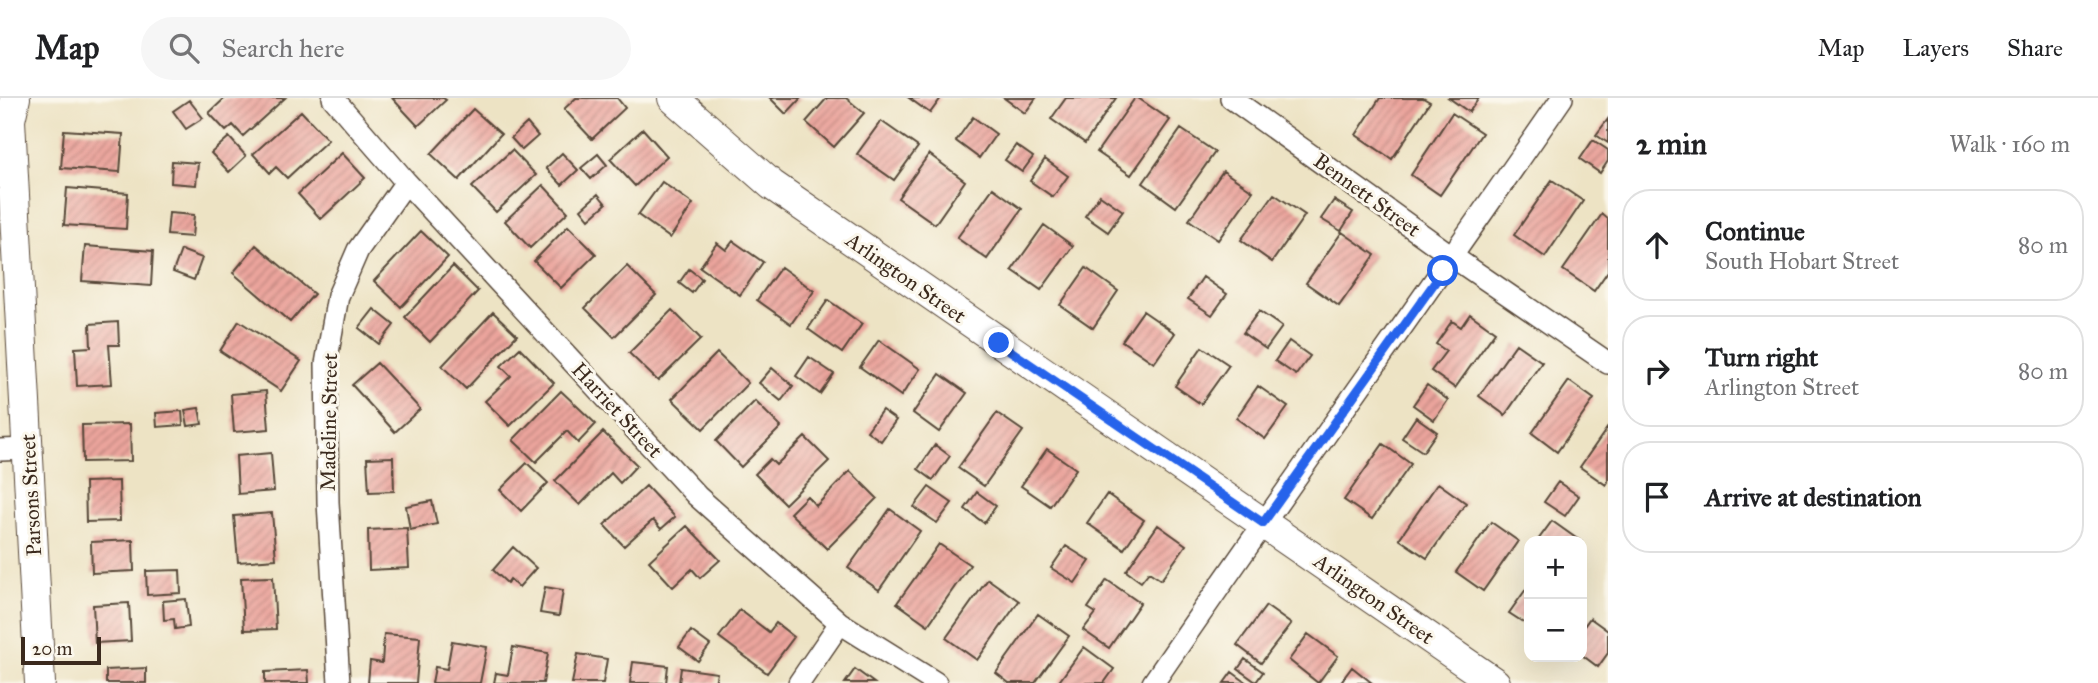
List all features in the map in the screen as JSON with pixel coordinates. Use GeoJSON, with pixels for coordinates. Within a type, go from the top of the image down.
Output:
{"type":"FeatureCollection","features":[{"type":"Feature","properties":{"kind":"street","name":"Parsons Street"},"geometry":{"type":"LineString","coordinates":[[15,98],[10,120],[14,449],[40,683]]}},
{"type":"Feature","properties":{"kind":"street","name":"Harriet Street"},"geometry":{"type":"LineString","coordinates":[[333,98],[406,182],[697,496],[840,623],[936,683]]}},
{"type":"Feature","properties":{"kind":"street","name":"Arlington Street"},"geometry":{"type":"LineString","coordinates":[[673,98],[772,185],[1495,683]]}},
{"type":"Feature","properties":{"kind":"street","name":"Bennett Street"},"geometry":{"type":"LineString","coordinates":[[1231,98],[1453,257],[1608,363]]}},
{"type":"Feature","properties":{"kind":"street"},"geometry":{"type":"LineString","coordinates":[[1153,683],[1562,98]]}},
{"type":"Feature","properties":{"kind":"street","name":"Madeline Street"},"geometry":{"type":"LineString","coordinates":[[339,683],[328,502],[326,364],[338,296],[358,250],[406,182]]}},
{"type":"Feature","properties":{"kind":"street"},"geometry":{"type":"LineString","coordinates":[[799,683],[840,623]]}},
{"type":"Feature","properties":{"kind":"building"},"geometry":{"type":"Polygon","coordinates":[[[225,98],[285,98],[243,136],[233,125],[226,131],[209,113],[225,98]]]}},
{"type":"Feature","properties":{"kind":"building"},"geometry":{"type":"Polygon","coordinates":[[[392,98],[443,98],[446,100],[418,126],[392,98]]]}},
{"type":"Feature","properties":{"kind":"building"},"geometry":{"type":"Polygon","coordinates":[[[576,98],[617,98],[625,108],[592,139],[564,109],[576,98]]]}},
{"type":"Feature","properties":{"kind":"building"},"geometry":{"type":"Polygon","coordinates":[[[770,98],[801,98],[786,114],[770,98]]]}},
{"type":"Feature","properties":{"kind":"building"},"geometry":{"type":"Polygon","coordinates":[[[827,98],[846,98],[864,113],[834,147],[806,122],[827,98]]]}},
{"type":"Feature","properties":{"kind":"building"},"geometry":{"type":"Polygon","coordinates":[[[909,98],[941,98],[930,113],[909,98]]]}},
{"type":"Feature","properties":{"kind":"building"},"geometry":{"type":"Polygon","coordinates":[[[1004,98],[1036,98],[1025,113],[1004,98]]]}},
{"type":"Feature","properties":{"kind":"building"},"geometry":{"type":"Polygon","coordinates":[[[1066,98],[1116,98],[1085,143],[1051,119],[1066,98]]]}},
{"type":"Feature","properties":{"kind":"building"},"geometry":{"type":"Polygon","coordinates":[[[1135,98],[1170,120],[1131,175],[1097,152],[1135,98]]]}},
{"type":"Feature","properties":{"kind":"building"},"geometry":{"type":"Polygon","coordinates":[[[1380,98],[1423,98],[1430,102],[1392,159],[1356,135],[1380,98]]]}},
{"type":"Feature","properties":{"kind":"building"},"geometry":{"type":"Polygon","coordinates":[[[1449,98],[1479,98],[1469,112],[1449,98]]]}},
{"type":"Feature","properties":{"kind":"building"},"geometry":{"type":"Polygon","coordinates":[[[189,100],[203,118],[186,129],[173,111],[189,100]]]}},
{"type":"Feature","properties":{"kind":"building"},"geometry":{"type":"Polygon","coordinates":[[[473,109],[501,134],[459,180],[431,154],[473,109]]]}},
{"type":"Feature","properties":{"kind":"building"},"geometry":{"type":"Polygon","coordinates":[[[301,111],[328,140],[287,178],[276,167],[270,173],[253,154],[301,111]]]}},
{"type":"Feature","properties":{"kind":"building"},"geometry":{"type":"Polygon","coordinates":[[[1452,113],[1482,133],[1440,195],[1411,175],[1452,113]]]}},
{"type":"Feature","properties":{"kind":"building"},"geometry":{"type":"Polygon","coordinates":[[[973,117],[996,134],[979,158],[956,141],[973,117]]]}},
{"type":"Feature","properties":{"kind":"building"},"geometry":{"type":"Polygon","coordinates":[[[1608,119],[1608,143],[1596,135],[1608,119]]]}},
{"type":"Feature","properties":{"kind":"building"},"geometry":{"type":"Polygon","coordinates":[[[881,121],[918,147],[894,180],[857,154],[881,121]]]}},
{"type":"Feature","properties":{"kind":"building"},"geometry":{"type":"Polygon","coordinates":[[[527,123],[538,136],[522,150],[511,138],[527,123]]]}},
{"type":"Feature","properties":{"kind":"building"},"geometry":{"type":"Polygon","coordinates":[[[643,129],[667,156],[635,186],[610,159],[643,129]]]}},
{"type":"Feature","properties":{"kind":"building"},"geometry":{"type":"Polygon","coordinates":[[[1181,129],[1215,152],[1176,207],[1143,183],[1181,129]]]}},
{"type":"Feature","properties":{"kind":"building"},"geometry":{"type":"Polygon","coordinates":[[[64,130],[123,134],[120,172],[61,168],[64,130]]]}},
{"type":"Feature","properties":{"kind":"building"},"geometry":{"type":"Polygon","coordinates":[[[229,137],[246,156],[229,172],[211,153],[229,137]]]}},
{"type":"Feature","properties":{"kind":"building"},"geometry":{"type":"Polygon","coordinates":[[[1593,140],[1608,150],[1608,161],[1600,173],[1580,159],[1593,140]]]}},
{"type":"Feature","properties":{"kind":"building"},"geometry":{"type":"Polygon","coordinates":[[[1016,145],[1033,157],[1022,172],[1005,160],[1016,145]]]}},
{"type":"Feature","properties":{"kind":"building"},"geometry":{"type":"Polygon","coordinates":[[[512,150],[536,175],[496,212],[472,187],[512,150]]]}},
{"type":"Feature","properties":{"kind":"building"},"geometry":{"type":"Polygon","coordinates":[[[342,153],[365,178],[321,219],[298,194],[342,153]]]}},
{"type":"Feature","properties":{"kind":"building"},"geometry":{"type":"Polygon","coordinates":[[[562,153],[578,170],[562,185],[546,168],[562,153]]]}},
{"type":"Feature","properties":{"kind":"building"},"geometry":{"type":"Polygon","coordinates":[[[598,154],[607,165],[591,179],[581,168],[598,154]]]}},
{"type":"Feature","properties":{"kind":"building"},"geometry":{"type":"Polygon","coordinates":[[[929,154],[965,181],[935,224],[898,198],[929,154]]]}},
{"type":"Feature","properties":{"kind":"building"},"geometry":{"type":"Polygon","coordinates":[[[1045,159],[1068,176],[1053,197],[1030,181],[1045,159]]]}},
{"type":"Feature","properties":{"kind":"building"},"geometry":{"type":"Polygon","coordinates":[[[172,161],[198,163],[196,185],[171,183],[172,161]]]}},
{"type":"Feature","properties":{"kind":"building"},"geometry":{"type":"Polygon","coordinates":[[[1223,171],[1253,191],[1218,240],[1189,220],[1223,171]]]}},
{"type":"Feature","properties":{"kind":"building"},"geometry":{"type":"Polygon","coordinates":[[[1552,180],[1583,201],[1545,257],[1514,235],[1552,180]]]}},
{"type":"Feature","properties":{"kind":"building"},"geometry":{"type":"Polygon","coordinates":[[[662,182],[693,204],[670,238],[638,215],[662,182]]]}},
{"type":"Feature","properties":{"kind":"building"},"geometry":{"type":"Polygon","coordinates":[[[543,185],[568,212],[530,248],[505,221],[543,185]]]}},
{"type":"Feature","properties":{"kind":"building"},"geometry":{"type":"Polygon","coordinates":[[[67,188],[128,193],[126,229],[64,225],[67,188]]]}},
{"type":"Feature","properties":{"kind":"building"},"geometry":{"type":"Polygon","coordinates":[[[993,188],[1022,209],[987,259],[957,238],[993,188]]]}},
{"type":"Feature","properties":{"kind":"building"},"geometry":{"type":"Polygon","coordinates":[[[598,194],[606,204],[589,219],[581,209],[598,194]]]}},
{"type":"Feature","properties":{"kind":"building"},"geometry":{"type":"Polygon","coordinates":[[[1274,194],[1305,215],[1272,262],[1241,240],[1274,194]]]}},
{"type":"Feature","properties":{"kind":"building"},"geometry":{"type":"Polygon","coordinates":[[[1100,195],[1123,211],[1108,232],[1085,216],[1100,195]]]}},
{"type":"Feature","properties":{"kind":"building"},"geometry":{"type":"Polygon","coordinates":[[[1334,200],[1353,212],[1341,231],[1321,219],[1334,200]]]}},
{"type":"Feature","properties":{"kind":"building"},"geometry":{"type":"Polygon","coordinates":[[[169,213],[194,215],[192,237],[167,235],[169,213]]]}},
{"type":"Feature","properties":{"kind":"building"},"geometry":{"type":"Polygon","coordinates":[[[1602,214],[1608,219],[1608,271],[1594,291],[1563,270],[1602,214]]]}},
{"type":"Feature","properties":{"kind":"building"},"geometry":{"type":"Polygon","coordinates":[[[1044,225],[1073,246],[1041,290],[1012,270],[1044,225]]]}},
{"type":"Feature","properties":{"kind":"building"},"geometry":{"type":"Polygon","coordinates":[[[568,226],[596,254],[561,288],[534,261],[568,226]]]}},
{"type":"Feature","properties":{"kind":"building"},"geometry":{"type":"Polygon","coordinates":[[[421,231],[448,257],[401,307],[374,281],[421,231]]]}},
{"type":"Feature","properties":{"kind":"building"},"geometry":{"type":"Polygon","coordinates":[[[1342,232],[1375,255],[1339,306],[1306,283],[1342,232]]]}},
{"type":"Feature","properties":{"kind":"building"},"geometry":{"type":"Polygon","coordinates":[[[733,241],[763,262],[740,295],[700,267],[717,243],[726,250],[733,241]]]}},
{"type":"Feature","properties":{"kind":"building"},"geometry":{"type":"Polygon","coordinates":[[[256,245],[314,294],[290,322],[233,273],[256,245]]]}},
{"type":"Feature","properties":{"kind":"building"},"geometry":{"type":"Polygon","coordinates":[[[85,246],[153,251],[151,286],[82,281],[85,246]]]}},
{"type":"Feature","properties":{"kind":"building"},"geometry":{"type":"Polygon","coordinates":[[[181,250],[202,258],[194,280],[173,272],[181,250]]]}},
{"type":"Feature","properties":{"kind":"building"},"geometry":{"type":"Polygon","coordinates":[[[453,266],[478,291],[430,342],[405,317],[453,266]]]}},
{"type":"Feature","properties":{"kind":"building"},"geometry":{"type":"Polygon","coordinates":[[[627,266],[656,295],[614,337],[585,308],[627,266]]]}},
{"type":"Feature","properties":{"kind":"building"},"geometry":{"type":"Polygon","coordinates":[[[781,267],[814,291],[791,324],[757,300],[781,267]]]}},
{"type":"Feature","properties":{"kind":"building"},"geometry":{"type":"Polygon","coordinates":[[[1086,268],[1118,291],[1093,328],[1060,305],[1086,268]]]}},
{"type":"Feature","properties":{"kind":"building"},"geometry":{"type":"Polygon","coordinates":[[[689,269],[702,279],[692,293],[679,283],[689,269]]]}},
{"type":"Feature","properties":{"kind":"building"},"geometry":{"type":"Polygon","coordinates":[[[1203,277],[1227,294],[1212,315],[1188,299],[1203,277]]]}},
{"type":"Feature","properties":{"kind":"building"},"geometry":{"type":"Polygon","coordinates":[[[828,300],[862,324],[842,353],[808,329],[828,300]]]}},
{"type":"Feature","properties":{"kind":"building"},"geometry":{"type":"Polygon","coordinates":[[[374,309],[394,325],[379,344],[359,328],[374,309]]]}},
{"type":"Feature","properties":{"kind":"building"},"geometry":{"type":"Polygon","coordinates":[[[672,310],[701,339],[658,381],[629,353],[672,310]]]}},
{"type":"Feature","properties":{"kind":"building"},"geometry":{"type":"Polygon","coordinates":[[[1143,311],[1175,333],[1154,363],[1122,341],[1143,311]]]}},
{"type":"Feature","properties":{"kind":"building"},"geometry":{"type":"Polygon","coordinates":[[[1259,311],[1282,327],[1266,349],[1243,333],[1259,311]]]}},
{"type":"Feature","properties":{"kind":"building"},"geometry":{"type":"Polygon","coordinates":[[[493,312],[517,335],[466,389],[442,366],[493,312]]]}},
{"type":"Feature","properties":{"kind":"building"},"geometry":{"type":"Polygon","coordinates":[[[1470,314],[1495,332],[1455,388],[1431,371],[1446,351],[1436,344],[1452,321],[1461,327],[1470,314]]]}},
{"type":"Feature","properties":{"kind":"building"},"geometry":{"type":"Polygon","coordinates":[[[239,321],[301,361],[281,391],[220,351],[239,321]]]}},
{"type":"Feature","properties":{"kind":"building"},"geometry":{"type":"Polygon","coordinates":[[[118,322],[119,345],[109,345],[112,384],[77,386],[75,348],[91,347],[90,324],[118,322]]]}},
{"type":"Feature","properties":{"kind":"building"},"geometry":{"type":"Polygon","coordinates":[[[879,340],[920,369],[901,396],[860,367],[879,340]]]}},
{"type":"Feature","properties":{"kind":"building"},"geometry":{"type":"Polygon","coordinates":[[[1289,341],[1310,356],[1296,375],[1275,361],[1289,341]]]}},
{"type":"Feature","properties":{"kind":"building"},"geometry":{"type":"Polygon","coordinates":[[[1516,344],[1542,362],[1505,415],[1479,396],[1516,344]]]}},
{"type":"Feature","properties":{"kind":"building"},"geometry":{"type":"Polygon","coordinates":[[[1202,347],[1229,365],[1201,404],[1175,386],[1202,347]]]}},
{"type":"Feature","properties":{"kind":"building"},"geometry":{"type":"Polygon","coordinates":[[[520,348],[554,383],[510,426],[485,401],[511,376],[501,366],[520,348]]]}},
{"type":"Feature","properties":{"kind":"building"},"geometry":{"type":"Polygon","coordinates":[[[717,353],[748,383],[703,429],[672,399],[717,353]]]}},
{"type":"Feature","properties":{"kind":"building"},"geometry":{"type":"Polygon","coordinates":[[[809,357],[834,374],[820,394],[796,376],[809,357]]]}},
{"type":"Feature","properties":{"kind":"building"},"geometry":{"type":"Polygon","coordinates":[[[377,363],[420,409],[395,432],[352,385],[377,363]]]}},
{"type":"Feature","properties":{"kind":"building"},"geometry":{"type":"Polygon","coordinates":[[[772,368],[793,386],[781,401],[759,383],[772,368]]]}},
{"type":"Feature","properties":{"kind":"building"},"geometry":{"type":"Polygon","coordinates":[[[940,374],[967,393],[939,432],[913,413],[940,374]]]}},
{"type":"Feature","properties":{"kind":"building"},"geometry":{"type":"Polygon","coordinates":[[[1569,381],[1594,399],[1557,452],[1532,433],[1569,381]]]}},
{"type":"Feature","properties":{"kind":"building"},"geometry":{"type":"Polygon","coordinates":[[[1427,385],[1448,400],[1434,420],[1413,405],[1427,385]]]}},
{"type":"Feature","properties":{"kind":"building"},"geometry":{"type":"Polygon","coordinates":[[[1258,386],[1288,407],[1265,439],[1236,418],[1258,386]]]}},
{"type":"Feature","properties":{"kind":"building"},"geometry":{"type":"Polygon","coordinates":[[[266,391],[269,429],[234,432],[231,394],[266,391]]]}},
{"type":"Feature","properties":{"kind":"building"},"geometry":{"type":"Polygon","coordinates":[[[561,391],[596,424],[578,443],[567,431],[536,462],[513,440],[561,391]]]}},
{"type":"Feature","properties":{"kind":"building"},"geometry":{"type":"Polygon","coordinates":[[[755,401],[781,427],[741,467],[716,441],[755,401]]]}},
{"type":"Feature","properties":{"kind":"building"},"geometry":{"type":"Polygon","coordinates":[[[199,408],[202,424],[188,426],[185,410],[199,408]]]}},
{"type":"Feature","properties":{"kind":"building"},"geometry":{"type":"Polygon","coordinates":[[[882,410],[896,420],[881,441],[867,431],[882,410]]]}},
{"type":"Feature","properties":{"kind":"building"},"geometry":{"type":"Polygon","coordinates":[[[182,411],[183,425],[157,427],[156,413],[182,411]]]}},
{"type":"Feature","properties":{"kind":"building"},"geometry":{"type":"Polygon","coordinates":[[[997,413],[1023,431],[984,486],[958,468],[997,413]]]}},
{"type":"Feature","properties":{"kind":"building"},"geometry":{"type":"Polygon","coordinates":[[[1416,417],[1437,432],[1423,452],[1402,438],[1416,417]]]}},
{"type":"Feature","properties":{"kind":"building"},"geometry":{"type":"Polygon","coordinates":[[[130,424],[131,461],[83,462],[82,425],[130,424]]]}},
{"type":"Feature","properties":{"kind":"building"},"geometry":{"type":"Polygon","coordinates":[[[1608,427],[1608,482],[1606,485],[1580,467],[1608,427]]]}},
{"type":"Feature","properties":{"kind":"building"},"geometry":{"type":"Polygon","coordinates":[[[603,432],[637,465],[620,483],[611,473],[580,505],[555,481],[603,432]]]}},
{"type":"Feature","properties":{"kind":"building"},"geometry":{"type":"Polygon","coordinates":[[[805,437],[829,461],[785,504],[755,474],[770,459],[776,465],[805,437]]]}},
{"type":"Feature","properties":{"kind":"building"},"geometry":{"type":"Polygon","coordinates":[[[1383,444],[1411,464],[1372,519],[1344,500],[1383,444]]]}},
{"type":"Feature","properties":{"kind":"building"},"geometry":{"type":"Polygon","coordinates":[[[935,445],[950,456],[933,480],[918,469],[935,445]]]}},
{"type":"Feature","properties":{"kind":"building"},"geometry":{"type":"Polygon","coordinates":[[[1047,449],[1076,469],[1050,506],[1021,486],[1047,449]]]}},
{"type":"Feature","properties":{"kind":"building"},"geometry":{"type":"Polygon","coordinates":[[[271,453],[274,491],[238,494],[236,456],[271,453]]]}},
{"type":"Feature","properties":{"kind":"building"},"geometry":{"type":"Polygon","coordinates":[[[393,457],[394,491],[369,492],[367,458],[393,457]]]}},
{"type":"Feature","properties":{"kind":"building"},"geometry":{"type":"Polygon","coordinates":[[[527,463],[548,483],[521,511],[500,490],[527,463]]]}},
{"type":"Feature","properties":{"kind":"building"},"geometry":{"type":"Polygon","coordinates":[[[850,471],[877,498],[827,549],[790,513],[807,496],[816,506],[850,471]]]}},
{"type":"Feature","properties":{"kind":"building"},"geometry":{"type":"Polygon","coordinates":[[[119,481],[120,521],[86,522],[85,482],[119,481]]]}},
{"type":"Feature","properties":{"kind":"building"},"geometry":{"type":"Polygon","coordinates":[[[1558,482],[1579,496],[1565,516],[1544,502],[1558,482]]]}},
{"type":"Feature","properties":{"kind":"building"},"geometry":{"type":"Polygon","coordinates":[[[1438,483],[1466,503],[1427,558],[1399,539],[1438,483]]]}},
{"type":"Feature","properties":{"kind":"building"},"geometry":{"type":"Polygon","coordinates":[[[646,486],[675,517],[661,529],[653,520],[624,546],[604,525],[646,486]]]}},
{"type":"Feature","properties":{"kind":"building"},"geometry":{"type":"Polygon","coordinates":[[[929,487],[952,503],[937,523],[914,507],[929,487]]]}},
{"type":"Feature","properties":{"kind":"building"},"geometry":{"type":"Polygon","coordinates":[[[977,492],[996,506],[984,523],[965,509],[977,492]]]}},
{"type":"Feature","properties":{"kind":"building"},"geometry":{"type":"Polygon","coordinates":[[[1107,494],[1144,520],[1124,549],[1087,523],[1107,494]]]}},
{"type":"Feature","properties":{"kind":"building"},"geometry":{"type":"Polygon","coordinates":[[[432,501],[437,524],[410,530],[406,506],[432,501]]]}},
{"type":"Feature","properties":{"kind":"building"},"geometry":{"type":"Polygon","coordinates":[[[890,509],[920,531],[879,590],[848,568],[890,509]]]}},
{"type":"Feature","properties":{"kind":"building"},"geometry":{"type":"Polygon","coordinates":[[[272,513],[276,559],[238,562],[234,516],[272,513]]]}},
{"type":"Feature","properties":{"kind":"building"},"geometry":{"type":"Polygon","coordinates":[[[1552,521],[1573,536],[1541,536],[1552,521]]]}},
{"type":"Feature","properties":{"kind":"building"},"geometry":{"type":"Polygon","coordinates":[[[1491,522],[1518,541],[1483,591],[1456,572],[1491,522]]]}},
{"type":"Feature","properties":{"kind":"building"},"geometry":{"type":"Polygon","coordinates":[[[1158,525],[1186,545],[1161,580],[1149,572],[1141,582],[1126,571],[1158,525]]]}},
{"type":"Feature","properties":{"kind":"building"},"geometry":{"type":"Polygon","coordinates":[[[687,526],[720,560],[700,578],[692,569],[673,587],[649,561],[687,526]]]}},
{"type":"Feature","properties":{"kind":"building"},"geometry":{"type":"Polygon","coordinates":[[[407,528],[409,568],[369,570],[368,530],[407,528]]]}},
{"type":"Feature","properties":{"kind":"building"},"geometry":{"type":"Polygon","coordinates":[[[133,540],[134,571],[92,573],[91,542],[133,540]]]}},
{"type":"Feature","properties":{"kind":"building"},"geometry":{"type":"Polygon","coordinates":[[[939,544],[970,565],[928,625],[897,603],[939,544]]]}},
{"type":"Feature","properties":{"kind":"building"},"geometry":{"type":"Polygon","coordinates":[[[1066,546],[1090,561],[1075,583],[1051,568],[1066,546]]]}},
{"type":"Feature","properties":{"kind":"building"},"geometry":{"type":"Polygon","coordinates":[[[513,547],[536,568],[519,587],[510,579],[507,583],[493,570],[513,547]]]}},
{"type":"Feature","properties":{"kind":"building"},"geometry":{"type":"Polygon","coordinates":[[[180,570],[181,593],[147,595],[146,571],[180,570]]]}},
{"type":"Feature","properties":{"kind":"building"},"geometry":{"type":"Polygon","coordinates":[[[273,577],[276,629],[244,630],[241,578],[273,577]]]}},
{"type":"Feature","properties":{"kind":"building"},"geometry":{"type":"Polygon","coordinates":[[[988,579],[1019,601],[977,660],[946,638],[988,579]]]}},
{"type":"Feature","properties":{"kind":"building"},"geometry":{"type":"Polygon","coordinates":[[[1107,580],[1140,603],[1109,648],[1083,630],[1096,613],[1088,608],[1107,580]]]}},
{"type":"Feature","properties":{"kind":"building"},"geometry":{"type":"Polygon","coordinates":[[[545,587],[563,590],[559,616],[540,613],[545,587]]]}},
{"type":"Feature","properties":{"kind":"building"},"geometry":{"type":"Polygon","coordinates":[[[1524,592],[1524,623],[1509,613],[1524,592]]]}},
{"type":"Feature","properties":{"kind":"building"},"geometry":{"type":"Polygon","coordinates":[[[186,599],[189,627],[175,629],[174,619],[164,620],[163,601],[186,599]]]}},
{"type":"Feature","properties":{"kind":"building"},"geometry":{"type":"Polygon","coordinates":[[[129,603],[131,641],[95,643],[93,605],[129,603]]]}},
{"type":"Feature","properties":{"kind":"building"},"geometry":{"type":"Polygon","coordinates":[[[1266,606],[1291,624],[1261,663],[1237,645],[1266,606]]]}},
{"type":"Feature","properties":{"kind":"building"},"geometry":{"type":"Polygon","coordinates":[[[740,610],[769,632],[776,623],[794,637],[767,673],[719,637],[740,610]]]}},
{"type":"Feature","properties":{"kind":"building"},"geometry":{"type":"Polygon","coordinates":[[[1038,614],[1069,636],[1035,683],[1009,683],[996,673],[1038,614]]]}},
{"type":"Feature","properties":{"kind":"building"},"geometry":{"type":"Polygon","coordinates":[[[1590,618],[1608,631],[1608,653],[1598,667],[1587,659],[1587,622],[1590,618]]]}},
{"type":"Feature","properties":{"kind":"building"},"geometry":{"type":"Polygon","coordinates":[[[691,631],[710,645],[698,661],[679,647],[691,631]]]}},
{"type":"Feature","properties":{"kind":"building"},"geometry":{"type":"Polygon","coordinates":[[[384,634],[420,637],[416,683],[368,683],[370,661],[382,663],[384,634]]]}},
{"type":"Feature","properties":{"kind":"building"},"geometry":{"type":"Polygon","coordinates":[[[1308,634],[1338,656],[1318,683],[1289,660],[1308,634]]]}},
{"type":"Feature","properties":{"kind":"building"},"geometry":{"type":"Polygon","coordinates":[[[452,641],[487,647],[480,683],[432,683],[435,667],[447,669],[452,641]]]}},
{"type":"Feature","properties":{"kind":"building"},"geometry":{"type":"Polygon","coordinates":[[[513,647],[548,653],[543,683],[494,683],[496,673],[508,675],[513,647]]]}},
{"type":"Feature","properties":{"kind":"building"},"geometry":{"type":"Polygon","coordinates":[[[1084,647],[1114,669],[1104,683],[1058,683],[1084,647]]]}},
{"type":"Feature","properties":{"kind":"building"},"geometry":{"type":"Polygon","coordinates":[[[578,654],[607,659],[603,683],[572,683],[578,654]]]}},
{"type":"Feature","properties":{"kind":"building"},"geometry":{"type":"Polygon","coordinates":[[[1245,659],[1263,672],[1256,682],[1238,669],[1245,659]]]}},
{"type":"Feature","properties":{"kind":"building"},"geometry":{"type":"Polygon","coordinates":[[[633,662],[668,666],[666,683],[630,683],[633,662]]]}},
{"type":"Feature","properties":{"kind":"building"},"geometry":{"type":"Polygon","coordinates":[[[1352,667],[1372,683],[1340,683],[1352,667]]]}},
{"type":"Feature","properties":{"kind":"building"},"geometry":{"type":"Polygon","coordinates":[[[146,668],[146,683],[106,683],[106,670],[146,668]]]}},
{"type":"Feature","properties":{"kind":"building"},"geometry":{"type":"Polygon","coordinates":[[[681,668],[717,673],[715,683],[679,683],[681,668]]]}},
{"type":"Feature","properties":{"kind":"building"},"geometry":{"type":"Polygon","coordinates":[[[855,669],[874,683],[845,683],[855,669]]]}},
{"type":"Feature","properties":{"kind":"building"},"geometry":{"type":"Polygon","coordinates":[[[308,670],[309,683],[265,683],[265,672],[308,670]]]}},
{"type":"Feature","properties":{"kind":"building"},"geometry":{"type":"Polygon","coordinates":[[[1232,672],[1247,683],[1224,683],[1232,672]]]}},
{"type":"Feature","properties":{"kind":"route"},"geometry":{"type":"LineString","coordinates":[[999,343],[1263,523],[1443,271]]}}]}
